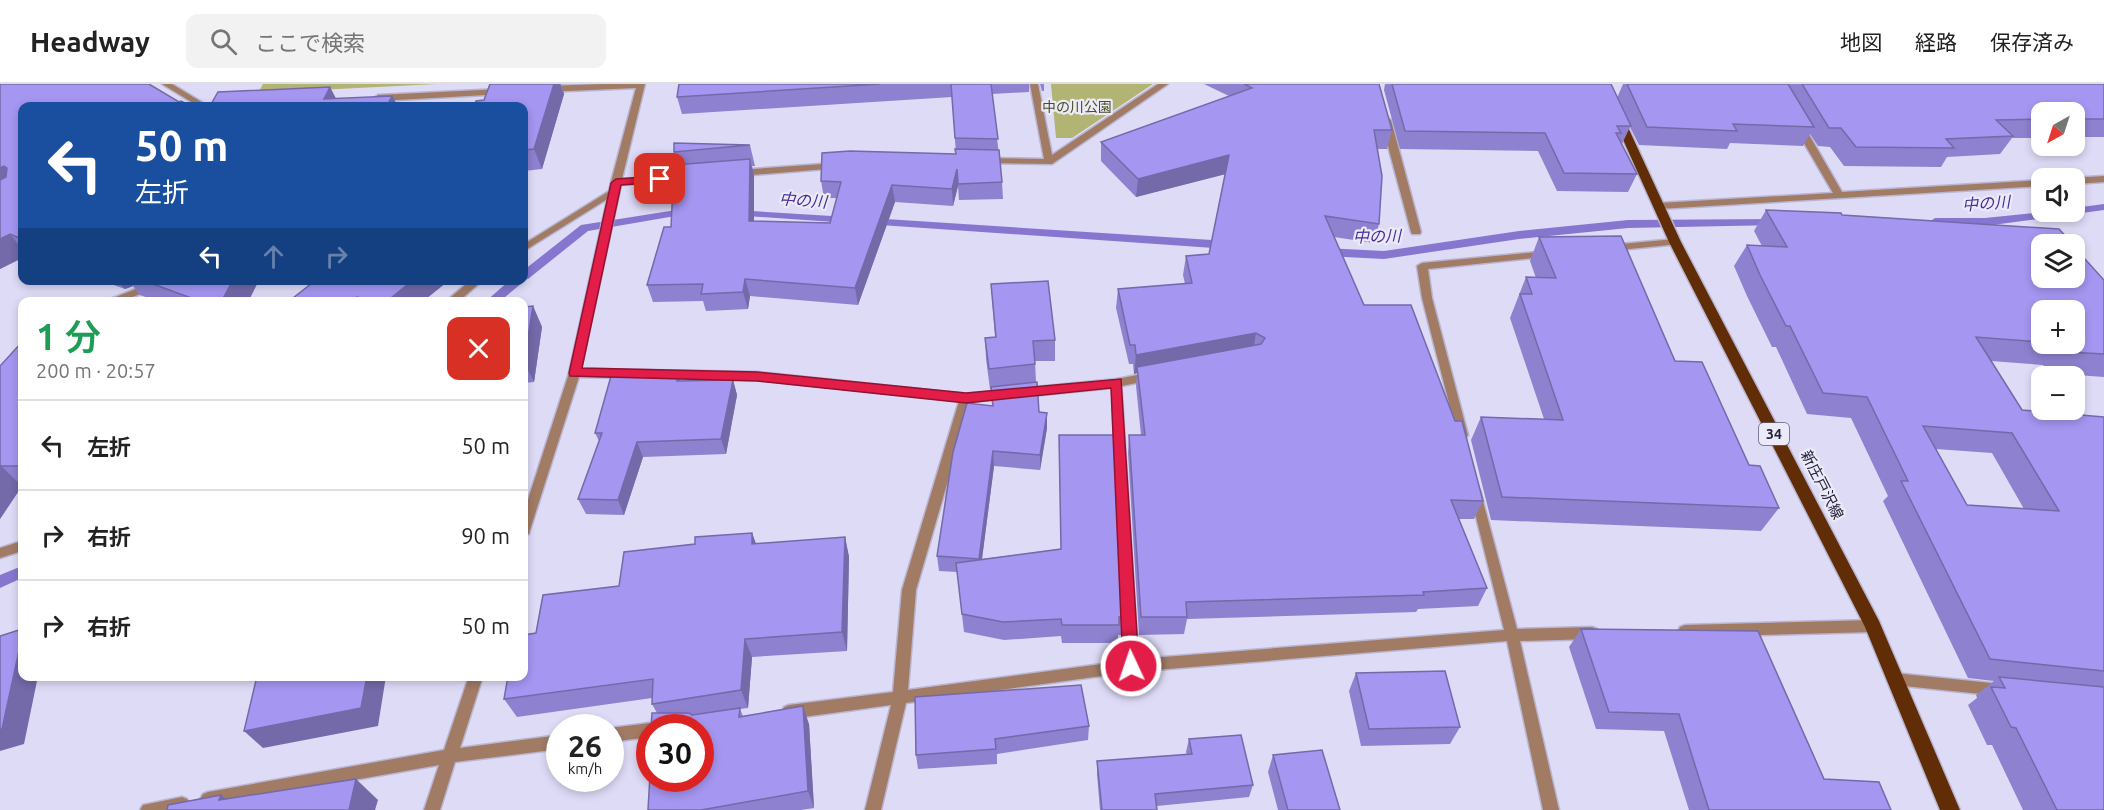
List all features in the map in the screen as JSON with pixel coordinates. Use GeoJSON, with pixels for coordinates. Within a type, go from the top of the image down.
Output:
{"type":"FeatureCollection","features":[{"type":"Feature","properties":{"kind":"main road","name":"新庄戸沢線"},"geometry":{"type":"LineString","coordinates":[[1603,84],[1675,242],[1872,626],[1950,810]]}},
{"type":"Feature","properties":{"kind":"street"},"geometry":{"type":"LineString","coordinates":[[166,84],[197,102]]}},
{"type":"Feature","properties":{"kind":"street"},"geometry":{"type":"LineString","coordinates":[[528,518],[575,373],[610,208],[640,84],[534,90]]}},
{"type":"Feature","properties":{"kind":"street"},"geometry":{"type":"LineString","coordinates":[[1034,84],[1049,162]]}},
{"type":"Feature","properties":{"kind":"street"},"geometry":{"type":"LineString","coordinates":[[978,161],[1049,162],[1164,84]]}},
{"type":"Feature","properties":{"kind":"street"},"geometry":{"type":"LineString","coordinates":[[369,99],[511,91]]}},
{"type":"Feature","properties":{"kind":"street"},"geometry":{"type":"LineString","coordinates":[[1383,107],[1416,232]]}},
{"type":"Feature","properties":{"kind":"street"},"geometry":{"type":"LineString","coordinates":[[1792,114],[1839,195]]}},
{"type":"Feature","properties":{"kind":"street"},"geometry":{"type":"LineString","coordinates":[[730,174],[843,165]]}},
{"type":"Feature","properties":{"kind":"street"},"geometry":{"type":"LineString","coordinates":[[528,245],[615,187],[696,176]]}},
{"type":"Feature","properties":{"kind":"street"},"geometry":{"type":"LineString","coordinates":[[2085,180],[2104,179]]}},
{"type":"Feature","properties":{"kind":"street"},"geometry":{"type":"LineString","coordinates":[[1659,206],[2031,184]]}},
{"type":"Feature","properties":{"kind":"street"},"geometry":{"type":"LineString","coordinates":[[1594,250],[1675,242]]}},
{"type":"Feature","properties":{"kind":"street"},"geometry":{"type":"LineString","coordinates":[[1465,449],[1427,298],[1422,266],[1560,253]]}},
{"type":"Feature","properties":{"kind":"street"},"geometry":{"type":"LineString","coordinates":[[120,297],[143,287],[158,285]]}},
{"type":"Feature","properties":{"kind":"street"},"geometry":{"type":"LineString","coordinates":[[456,297],[472,285]]}},
{"type":"Feature","properties":{"kind":"street"},"geometry":{"type":"LineString","coordinates":[[575,373],[757,376],[966,398],[1117,383],[1162,375]]}},
{"type":"Feature","properties":{"kind":"street"},"geometry":{"type":"LineString","coordinates":[[1117,383],[1131,666]]}},
{"type":"Feature","properties":{"kind":"street"},"geometry":{"type":"LineString","coordinates":[[873,810],[900,697],[909,590],[966,398]]}},
{"type":"Feature","properties":{"kind":"street"},"geometry":{"type":"LineString","coordinates":[[1474,484],[1512,635],[1551,810]]}},
{"type":"Feature","properties":{"kind":"street"},"geometry":{"type":"LineString","coordinates":[[0,553],[18,547]]}},
{"type":"Feature","properties":{"kind":"street"},"geometry":{"type":"LineString","coordinates":[[1675,631],[1872,626]]}},
{"type":"Feature","properties":{"kind":"street"},"geometry":{"type":"LineString","coordinates":[[772,714],[1131,666],[1512,635],[1605,633]]}},
{"type":"Feature","properties":{"kind":"street"},"geometry":{"type":"LineString","coordinates":[[1894,680],[2011,691]]}},
{"type":"Feature","properties":{"kind":"street"},"geometry":{"type":"LineString","coordinates":[[432,810],[474,681]]}},
{"type":"Feature","properties":{"kind":"street"},"geometry":{"type":"LineString","coordinates":[[148,810],[450,756],[546,744]]}},
{"type":"Feature","properties":{"kind":"green space"},"geometry":{"type":"Polygon","coordinates":[[[263,84],[437,84],[258,93],[263,84]]]}},
{"type":"Feature","properties":{"kind":"green space","name":"中の川公園"},"geometry":{"type":"Polygon","coordinates":[[[1051,84],[1153,84],[1072,138],[1056,138],[1051,84]]]}},
{"type":"Feature","properties":{"kind":"building"},"geometry":{"type":"Polygon","coordinates":[[[0,84],[149,84],[179,102],[18,102],[18,237],[10,234],[0,239],[0,180],[6,177],[7,168],[4,166],[0,168],[0,84]]]}},
{"type":"Feature","properties":{"kind":"building"},"geometry":{"type":"Polygon","coordinates":[[[490,84],[554,84],[534,149],[528,150],[528,102],[476,102],[484,100],[490,84]]]}},
{"type":"Feature","properties":{"kind":"building"},"geometry":{"type":"Polygon","coordinates":[[[679,84],[880,84],[677,97],[679,84]]]}},
{"type":"Feature","properties":{"kind":"building"},"geometry":{"type":"Polygon","coordinates":[[[951,84],[991,84],[998,139],[955,138],[951,84]]]}},
{"type":"Feature","properties":{"kind":"building"},"geometry":{"type":"Polygon","coordinates":[[[1244,84],[1379,84],[1392,130],[1374,130],[1382,176],[1379,224],[1325,216],[1364,305],[1411,305],[1455,421],[1462,421],[1483,501],[1451,500],[1487,588],[1423,592],[1424,595],[1186,602],[1187,617],[1141,617],[1129,435],[1145,435],[1137,367],[1261,344],[1265,338],[1256,333],[1136,355],[1135,345],[1130,345],[1118,289],[1192,283],[1186,256],[1209,254],[1229,155],[1138,179],[1101,142],[1252,88],[1244,84]]]}},
{"type":"Feature","properties":{"kind":"building"},"geometry":{"type":"Polygon","coordinates":[[[1392,84],[1611,84],[1631,126],[1617,126],[1621,133],[1616,133],[1637,174],[1564,173],[1545,133],[1405,131],[1392,84]]]}},
{"type":"Feature","properties":{"kind":"building"},"geometry":{"type":"Polygon","coordinates":[[[1627,84],[1788,84],[1814,127],[1733,124],[1737,131],[1647,127],[1627,84]]]}},
{"type":"Feature","properties":{"kind":"building"},"geometry":{"type":"Polygon","coordinates":[[[1802,84],[2104,84],[2104,119],[2085,119],[2085,102],[2031,102],[2031,119],[1996,120],[2013,136],[1946,139],[1954,148],[1856,147],[1841,128],[1829,128],[1802,84]]]}},
{"type":"Feature","properties":{"kind":"building"},"geometry":{"type":"Polygon","coordinates":[[[330,87],[324,99],[392,96],[389,102],[212,102],[218,92],[330,87]]]}},
{"type":"Feature","properties":{"kind":"building"},"geometry":{"type":"Polygon","coordinates":[[[674,143],[750,145],[674,152],[674,143]]]}},
{"type":"Feature","properties":{"kind":"building"},"geometry":{"type":"Polygon","coordinates":[[[955,149],[999,150],[1002,182],[958,184],[957,169],[952,189],[892,185],[855,288],[745,279],[743,292],[701,294],[703,284],[647,285],[664,227],[671,227],[674,165],[750,159],[749,221],[830,223],[841,182],[821,181],[822,153],[850,151],[956,154],[955,149]]]}},
{"type":"Feature","properties":{"kind":"building"},"geometry":{"type":"Polygon","coordinates":[[[1766,210],[1841,213],[1842,215],[2059,229],[2064,234],[2031,234],[2031,288],[2085,288],[2085,259],[2104,280],[2104,354],[2085,353],[2085,300],[2031,300],[2031,341],[1976,337],[2022,410],[2031,411],[2031,420],[2085,420],[2085,415],[2104,417],[2104,671],[1990,659],[1901,481],[1908,481],[1867,397],[1823,393],[1790,326],[1786,326],[1747,245],[1787,247],[1766,210]],[[1923,426],[1967,505],[2059,511],[2012,433],[1923,426]]]}},
{"type":"Feature","properties":{"kind":"building"},"geometry":{"type":"Polygon","coordinates":[[[1621,236],[1675,361],[1702,362],[1749,465],[1760,466],[1779,508],[1502,497],[1481,417],[1563,420],[1520,294],[1532,294],[1526,277],[1556,278],[1539,237],[1621,236]]]}},
{"type":"Feature","properties":{"kind":"building"},"geometry":{"type":"Polygon","coordinates":[[[1048,281],[1055,340],[1033,341],[1035,364],[989,369],[985,338],[996,337],[991,284],[1048,281]]]}},
{"type":"Feature","properties":{"kind":"building"},"geometry":{"type":"Polygon","coordinates":[[[156,285],[230,285],[224,297],[188,297],[156,285]]]}},
{"type":"Feature","properties":{"kind":"building"},"geometry":{"type":"Polygon","coordinates":[[[310,285],[407,285],[392,297],[294,297],[310,285]]]}},
{"type":"Feature","properties":{"kind":"building"},"geometry":{"type":"Polygon","coordinates":[[[533,306],[528,337],[528,307],[533,306]]]}},
{"type":"Feature","properties":{"kind":"building"},"geometry":{"type":"Polygon","coordinates":[[[18,346],[18,466],[0,467],[0,366],[18,346]]]}},
{"type":"Feature","properties":{"kind":"building"},"geometry":{"type":"Polygon","coordinates":[[[678,374],[677,381],[733,380],[721,439],[637,442],[618,500],[578,499],[602,433],[595,433],[611,376],[678,374]]]}},
{"type":"Feature","properties":{"kind":"building"},"geometry":{"type":"Polygon","coordinates":[[[1037,382],[1039,412],[1047,413],[1040,455],[993,451],[979,559],[937,556],[953,452],[967,403],[993,406],[991,387],[1037,382]]]}},
{"type":"Feature","properties":{"kind":"building"},"geometry":{"type":"Polygon","coordinates":[[[1059,435],[1114,435],[1122,617],[1119,617],[1119,625],[1062,625],[1061,619],[1003,622],[962,614],[956,563],[1061,549],[1059,435]]]}},
{"type":"Feature","properties":{"kind":"building"},"geometry":{"type":"Polygon","coordinates":[[[752,533],[752,544],[845,537],[842,632],[745,639],[741,690],[652,704],[653,679],[504,699],[507,681],[528,681],[528,634],[536,633],[543,595],[619,586],[624,552],[695,544],[695,537],[752,533]]]}},
{"type":"Feature","properties":{"kind":"building"},"geometry":{"type":"Polygon","coordinates":[[[1581,629],[1758,631],[1824,779],[1879,782],[1891,810],[1709,810],[1679,714],[1609,712],[1581,629]]]}},
{"type":"Feature","properties":{"kind":"building"},"geometry":{"type":"Polygon","coordinates":[[[18,630],[18,655],[0,730],[0,636],[18,630]]]}},
{"type":"Feature","properties":{"kind":"building"},"geometry":{"type":"Polygon","coordinates":[[[1445,671],[1460,727],[1369,729],[1356,673],[1445,671]]]}},
{"type":"Feature","properties":{"kind":"building"},"geometry":{"type":"Polygon","coordinates":[[[1999,677],[2104,687],[2104,810],[2057,810],[2016,728],[2011,727],[1991,687],[2005,688],[1999,677]]]}},
{"type":"Feature","properties":{"kind":"building"},"geometry":{"type":"Polygon","coordinates":[[[256,681],[366,681],[361,708],[244,731],[256,681]]]}},
{"type":"Feature","properties":{"kind":"building"},"geometry":{"type":"Polygon","coordinates":[[[1081,685],[1089,726],[995,739],[996,749],[916,755],[915,697],[1081,685]]]}},
{"type":"Feature","properties":{"kind":"building"},"geometry":{"type":"Polygon","coordinates":[[[803,706],[808,791],[701,810],[648,810],[649,792],[714,792],[714,714],[699,714],[740,708],[739,717],[803,706]]]}},
{"type":"Feature","properties":{"kind":"building"},"geometry":{"type":"Polygon","coordinates":[[[652,713],[690,714],[652,714],[652,713]]]}},
{"type":"Feature","properties":{"kind":"building"},"geometry":{"type":"Polygon","coordinates":[[[1241,735],[1253,785],[1155,794],[1157,810],[1102,810],[1097,761],[1192,754],[1189,739],[1241,735]]]}},
{"type":"Feature","properties":{"kind":"building"},"geometry":{"type":"Polygon","coordinates":[[[1322,750],[1340,810],[1288,810],[1273,755],[1322,750]]]}},
{"type":"Feature","properties":{"kind":"building"},"geometry":{"type":"Polygon","coordinates":[[[356,779],[349,810],[167,810],[168,805],[221,795],[219,800],[356,779]]]}},
{"type":"Feature","properties":{"kind":"waterway","name":"中の川"},"geometry":{"type":"LineString","coordinates":[[2085,210],[2104,207]]}},
{"type":"Feature","properties":{"kind":"waterway","name":"中の川"},"geometry":{"type":"LineString","coordinates":[[528,273],[585,228],[689,211]]}},
{"type":"Feature","properties":{"kind":"waterway","name":"中の川"},"geometry":{"type":"LineString","coordinates":[[736,213],[848,220]]}},
{"type":"Feature","properties":{"kind":"waterway","name":"中の川"},"geometry":{"type":"LineString","coordinates":[[1935,222],[1985,222],[2031,216]]}},
{"type":"Feature","properties":{"kind":"waterway","name":"中の川"},"geometry":{"type":"LineString","coordinates":[[870,222],[1228,245]]}},
{"type":"Feature","properties":{"kind":"waterway","name":"中の川"},"geometry":{"type":"LineString","coordinates":[[1325,252],[1384,255],[1519,235],[1628,224],[1775,223]]}},
{"type":"Feature","properties":{"kind":"waterway","name":"中の川"},"geometry":{"type":"LineString","coordinates":[[497,297],[512,285]]}},
{"type":"Feature","properties":{"kind":"waterway","name":"中の川"},"geometry":{"type":"LineString","coordinates":[[0,582],[18,574]]}},
{"type":"Feature","properties":{"kind":"route"},"geometry":{"type":"LineString","coordinates":[[660,179],[616,183],[575,373],[757,376],[966,398],[1117,383],[1131,666]]}}]}
